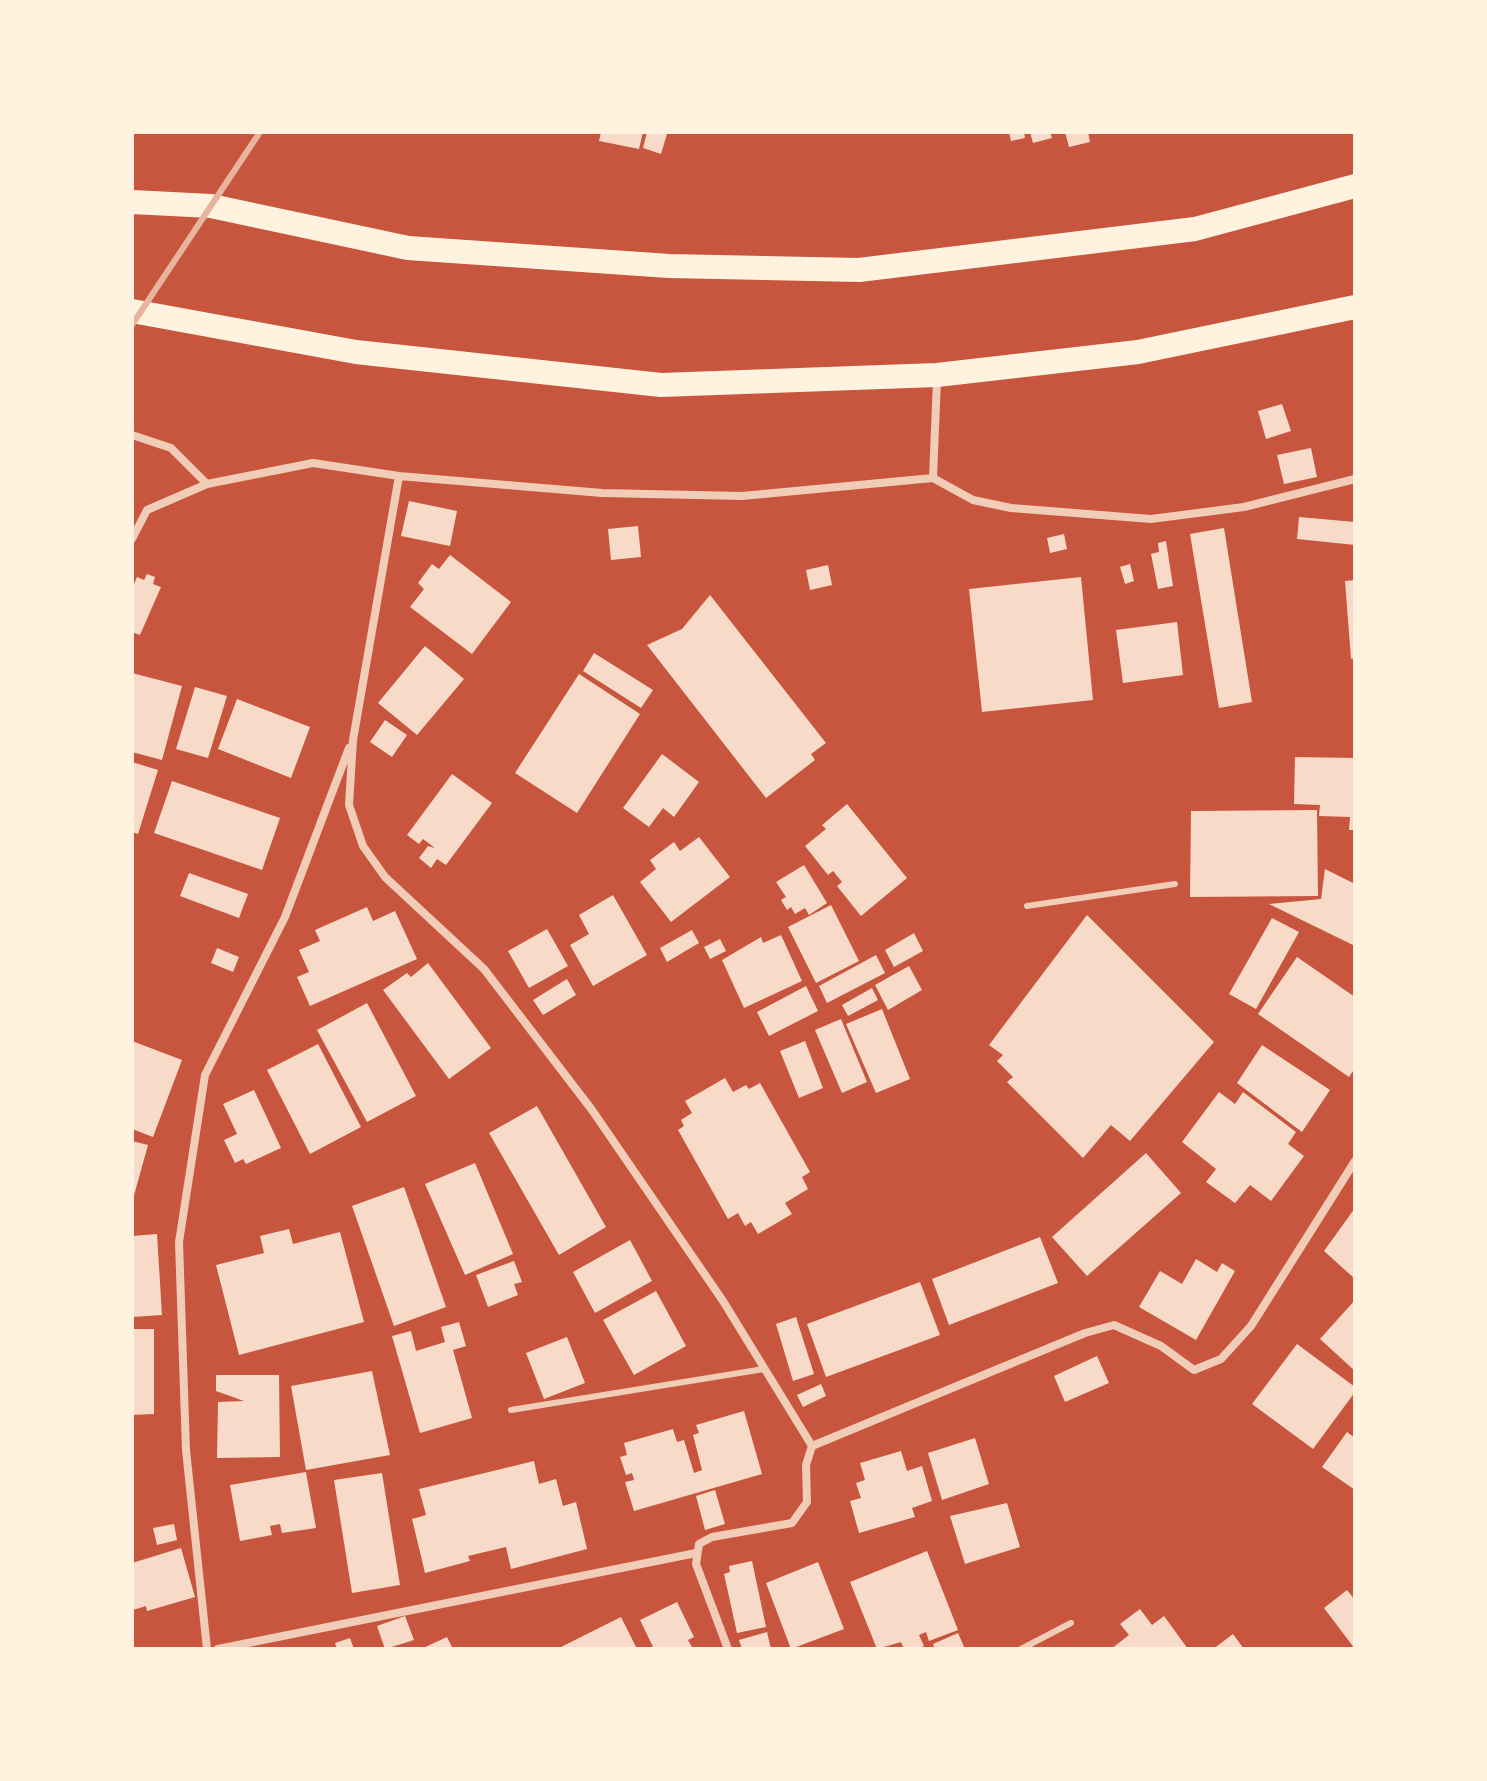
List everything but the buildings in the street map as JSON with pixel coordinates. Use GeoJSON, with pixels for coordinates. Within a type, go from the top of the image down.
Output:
{"type":"FeatureCollection","features":[{"type":"Feature","properties":{"kind":"highway"},"geometry":{"type":"LineString","coordinates":[[132,202],[211,206],[408,248],[669,266],[859,270],[1195,229],[1355,186]]}},
{"type":"Feature","properties":{"kind":"highway"},"geometry":{"type":"LineString","coordinates":[[132,311],[356,352],[661,385],[937,375],[1138,352],[1355,307]]}},
{"type":"Feature","properties":{"kind":"street"},"geometry":{"type":"LineString","coordinates":[[933,478],[937,375]]}},
{"type":"Feature","properties":{"kind":"street"},"geometry":{"type":"LineString","coordinates":[[132,435],[171,448],[207,484]]}},
{"type":"Feature","properties":{"kind":"street"},"geometry":{"type":"LineString","coordinates":[[132,539],[147,510],[207,484],[313,463],[399,476],[602,493],[742,496],[933,478],[973,500],[1011,508],[1151,519],[1244,507],[1355,479]]}},
{"type":"Feature","properties":{"kind":"street"},"geometry":{"type":"LineString","coordinates":[[399,476],[353,740],[349,805],[363,846],[385,877],[484,969],[592,1110],[723,1301],[812,1446],[806,1465],[807,1502],[792,1523],[712,1537],[699,1544],[696,1564],[728,1649]]}},
{"type":"Feature","properties":{"kind":"street"},"geometry":{"type":"LineString","coordinates":[[207,1649],[186,1450],[179,1242],[205,1075],[285,917],[353,740]]}},
{"type":"Feature","properties":{"kind":"street"},"geometry":{"type":"LineString","coordinates":[[812,1446],[1085,1333],[1114,1325],[1161,1346],[1194,1370],[1221,1359],[1251,1326],[1355,1161]]}},
{"type":"Feature","properties":{"kind":"street"},"geometry":{"type":"LineString","coordinates":[[218,1649],[696,1553]]}},
{"type":"Feature","properties":{"kind":"lane"},"geometry":{"type":"LineString","coordinates":[[1027,906],[1175,884]]}},
{"type":"Feature","properties":{"kind":"lane"},"geometry":{"type":"LineString","coordinates":[[511,1410],[764,1369]]}},
{"type":"Feature","properties":{"kind":"lane"},"geometry":{"type":"LineString","coordinates":[[1021,1649],[1071,1623]]}},
{"type":"Feature","properties":{"kind":"railway"},"geometry":{"type":"LineString","coordinates":[[132,325],[260,132]]}}]}
